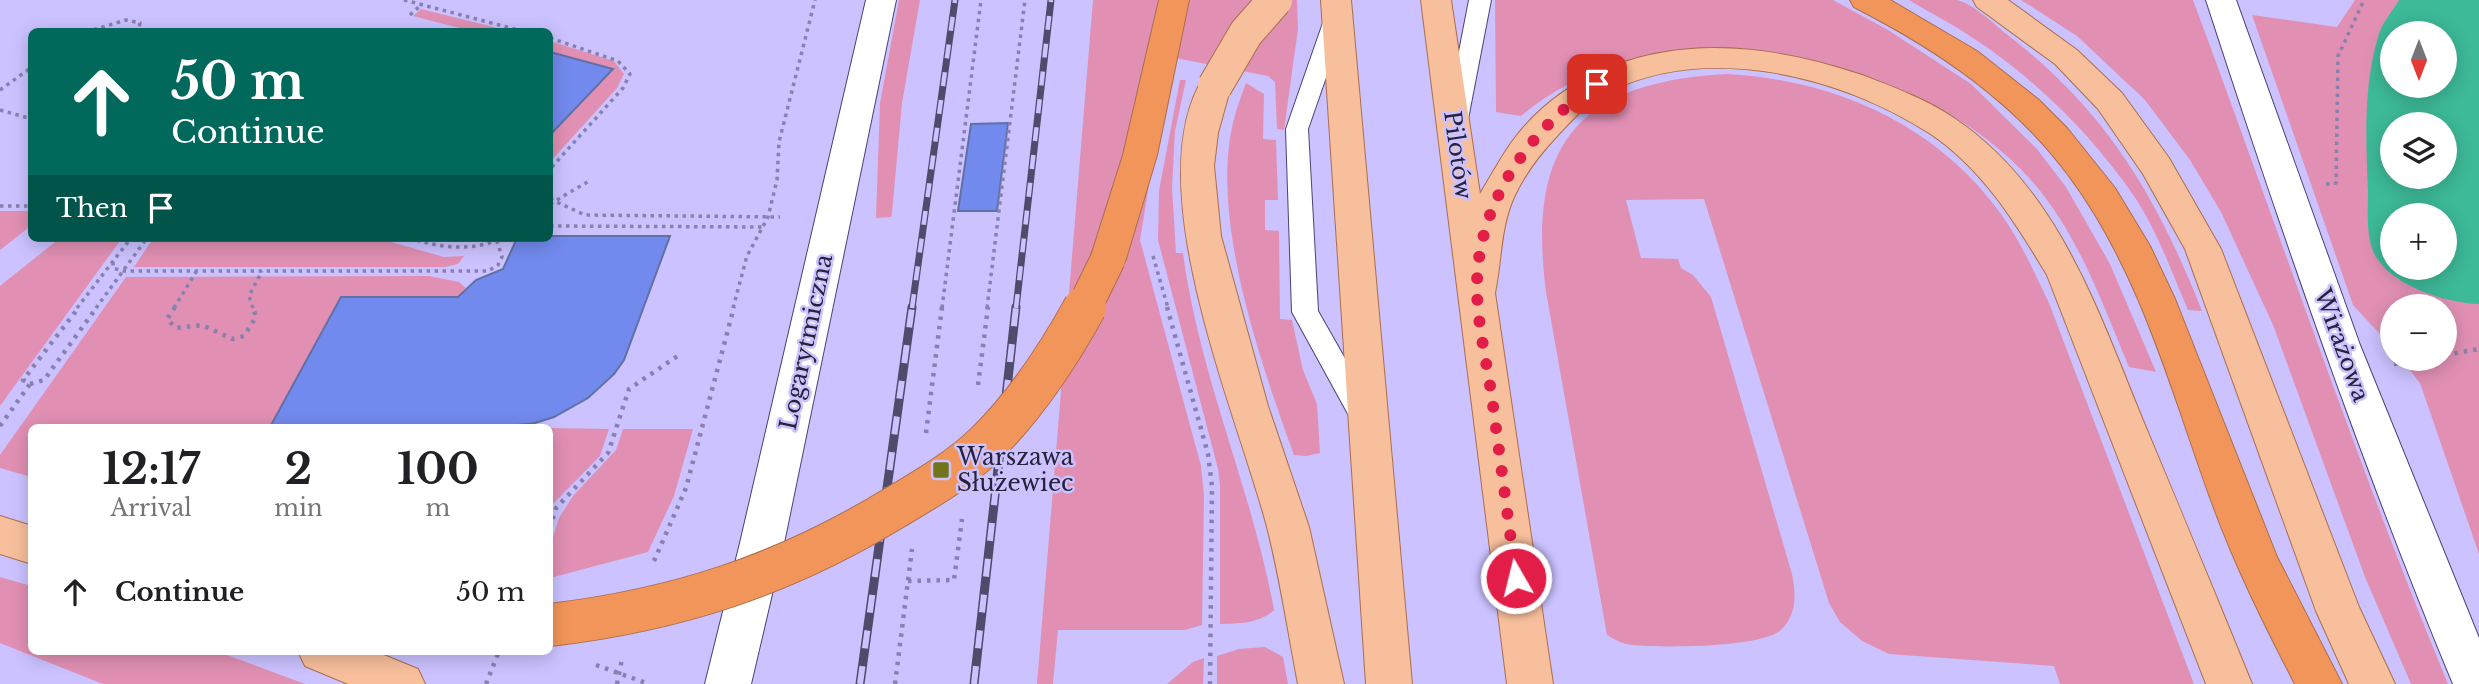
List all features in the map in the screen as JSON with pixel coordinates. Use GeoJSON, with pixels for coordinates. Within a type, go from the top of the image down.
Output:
{"type":"FeatureCollection","features":[{"type":"Feature","properties":{"kind":"highway"},"geometry":{"type":"LineString","coordinates":[[553,625],[590,622],[664,607],[745,585],[877,521],[929,487],[985,445],[1048,369],[1083,314],[1108,258],[1140,155],[1174,0]]}},
{"type":"Feature","properties":{"kind":"highway"},"geometry":{"type":"LineString","coordinates":[[1865,0],[1959,54],[2010,93],[2060,143],[2102,196],[2135,257],[2171,334],[2255,557],[2319,684]]}},
{"type":"Feature","properties":{"kind":"main road"},"geometry":{"type":"LineString","coordinates":[[1275,0],[1246,33],[1215,86],[1201,133],[1197,166],[1203,236],[1248,406],[1288,527],[1321,684]]}},
{"type":"Feature","properties":{"kind":"main road","name":"Pilotów"},"geometry":{"type":"LineString","coordinates":[[1436,0],[1531,684]]}},
{"type":"Feature","properties":{"kind":"main road"},"geometry":{"type":"LineString","coordinates":[[1988,0],[2066,57],[2110,101],[2157,167],[2203,249],[2338,611],[2372,684]]}},
{"type":"Feature","properties":{"kind":"main road"},"geometry":{"type":"LineString","coordinates":[[1336,8],[1389,684]]}},
{"type":"Feature","properties":{"kind":"main road"},"geometry":{"type":"LineString","coordinates":[[1477,292],[1485,234],[1497,196],[1524,150],[1571,101],[1597,84],[1635,69],[1689,59],[1754,59],[1821,73],[1889,96],[1942,125],[1985,160],[2022,204],[2064,272],[2229,684]]}},
{"type":"Feature","properties":{"kind":"main road"},"geometry":{"type":"LineString","coordinates":[[0,535],[28,544]]}},
{"type":"Feature","properties":{"kind":"main road"},"geometry":{"type":"LineString","coordinates":[[331,655],[402,684]]}},
{"type":"Feature","properties":{"kind":"street","name":"Logarytmiczna"},"geometry":{"type":"LineString","coordinates":[[728,684],[768,520],[881,0]]}},
{"type":"Feature","properties":{"kind":"street","name":"Wirażowa"},"geometry":{"type":"LineString","coordinates":[[2221,0],[2393,485],[2476,684]]}},
{"type":"Feature","properties":{"kind":"lane"},"geometry":{"type":"LineString","coordinates":[[1454,131],[1480,0]]}},
{"type":"Feature","properties":{"kind":"lane"},"geometry":{"type":"LineString","coordinates":[[1336,8],[1297,129],[1305,312],[1367,423]]}},
{"type":"Feature","properties":{"kind":"path"},"geometry":{"type":"LineString","coordinates":[[404,0],[511,28]]}},
{"type":"Feature","properties":{"kind":"path"},"geometry":{"type":"LineString","coordinates":[[652,567],[685,488],[747,256],[768,218],[777,180],[779,142],[815,0]]}},
{"type":"Feature","properties":{"kind":"path"},"geometry":{"type":"LineString","coordinates":[[925,442],[981,0]]}},
{"type":"Feature","properties":{"kind":"path"},"geometry":{"type":"LineString","coordinates":[[978,387],[1025,0]]}},
{"type":"Feature","properties":{"kind":"path"},"geometry":{"type":"LineString","coordinates":[[2287,188],[2336,183],[2338,56],[2364,0]]}},
{"type":"Feature","properties":{"kind":"path"},"geometry":{"type":"LineString","coordinates":[[410,15],[422,5]]}},
{"type":"Feature","properties":{"kind":"path"},"geometry":{"type":"LineString","coordinates":[[103,28],[126,20],[140,23],[141,28]]}},
{"type":"Feature","properties":{"kind":"path"},"geometry":{"type":"LineString","coordinates":[[553,39],[618,61],[630,74],[623,88],[553,166]]}},
{"type":"Feature","properties":{"kind":"path"},"geometry":{"type":"LineString","coordinates":[[0,90],[28,70]]}},
{"type":"Feature","properties":{"kind":"path"},"geometry":{"type":"LineString","coordinates":[[0,110],[28,118]]}},
{"type":"Feature","properties":{"kind":"path"},"geometry":{"type":"LineString","coordinates":[[553,201],[589,181]]}},
{"type":"Feature","properties":{"kind":"path"},"geometry":{"type":"LineString","coordinates":[[553,203],[585,215],[780,218]]}},
{"type":"Feature","properties":{"kind":"path"},"geometry":{"type":"LineString","coordinates":[[0,206],[28,206]]}},
{"type":"Feature","properties":{"kind":"path"},"geometry":{"type":"LineString","coordinates":[[553,226],[764,227]]}},
{"type":"Feature","properties":{"kind":"path"},"geometry":{"type":"LineString","coordinates":[[30,384],[23,380],[128,242]]}},
{"type":"Feature","properties":{"kind":"path"},"geometry":{"type":"LineString","coordinates":[[0,426],[30,384],[44,380],[143,242]]}},
{"type":"Feature","properties":{"kind":"path"},"geometry":{"type":"LineString","coordinates":[[424,242],[455,250],[481,247],[492,242]]}},
{"type":"Feature","properties":{"kind":"path"},"geometry":{"type":"LineString","coordinates":[[113,262],[113,268],[122,271],[488,271],[496,268],[502,258],[500,242]]}},
{"type":"Feature","properties":{"kind":"path"},"geometry":{"type":"LineString","coordinates":[[197,271],[167,319],[176,328],[202,326],[232,339],[244,336],[256,317],[249,296],[262,271]]}},
{"type":"Feature","properties":{"kind":"path"},"geometry":{"type":"LineString","coordinates":[[2457,353],[2479,349]]}},
{"type":"Feature","properties":{"kind":"path"},"geometry":{"type":"LineString","coordinates":[[553,518],[556,508],[608,453],[629,389],[682,354]]}},
{"type":"Feature","properties":{"kind":"path"},"geometry":{"type":"LineString","coordinates":[[908,581],[954,580],[963,511]]}},
{"type":"Feature","properties":{"kind":"path"},"geometry":{"type":"LineString","coordinates":[[895,684],[913,539]]}},
{"type":"Feature","properties":{"kind":"path"},"geometry":{"type":"LineString","coordinates":[[933,589],[934,581]]}},
{"type":"Feature","properties":{"kind":"path"},"geometry":{"type":"LineString","coordinates":[[617,684],[625,647]]}},
{"type":"Feature","properties":{"kind":"path"},"geometry":{"type":"LineString","coordinates":[[486,684],[497,655]]}},
{"type":"Feature","properties":{"kind":"shaded area"},"geometry":{"type":"Polygon","coordinates":[[[899,0],[920,0],[902,103],[892,213],[891,217],[876,218],[880,103],[899,0]]]}},
{"type":"Feature","properties":{"kind":"shaded area"},"geometry":{"type":"Polygon","coordinates":[[[1093,0],[1297,0],[1298,29],[1284,130],[1277,129],[1275,82],[1268,76],[1170,57],[1140,240],[1201,466],[1204,495],[1202,625],[1185,630],[1058,630],[1053,684],[1037,684],[1093,0]]]}},
{"type":"Feature","properties":{"kind":"shaded area"},"geometry":{"type":"Polygon","coordinates":[[[1495,0],[1833,0],[1888,30],[1971,84],[2037,149],[2066,187],[2110,264],[2156,372],[2129,367],[2076,246],[2048,201],[2031,180],[1982,135],[1922,99],[1855,72],[1784,56],[1711,51],[1641,59],[1577,80],[1521,116],[1496,112],[1495,0]]]}},
{"type":"Feature","properties":{"kind":"shaded area"},"geometry":{"type":"Polygon","coordinates":[[[1909,0],[1957,0],[1969,5],[2041,62],[2072,93],[2100,124],[2146,192],[2166,229],[2202,311],[2188,310],[2144,212],[2120,176],[2083,132],[2041,91],[1996,54],[1909,0]]]}},
{"type":"Feature","properties":{"kind":"shaded area"},"geometry":{"type":"Polygon","coordinates":[[[2021,0],[2193,0],[2349,429],[2448,684],[2411,684],[2365,577],[2273,325],[2221,212],[2190,160],[2145,100],[2077,36],[2021,0]]]}},
{"type":"Feature","properties":{"kind":"shaded area"},"geometry":{"type":"Polygon","coordinates":[[[2355,0],[2479,0],[2479,554],[2420,383],[2410,371],[2457,371],[2457,294],[2380,294],[2380,334],[2353,305],[2252,15],[2337,27],[2355,0]]]}},
{"type":"Feature","properties":{"kind":"shaded area"},"geometry":{"type":"Polygon","coordinates":[[[2399,0],[2479,0],[2479,304],[2457,301],[2457,294],[2430,294],[2401,280],[2457,280],[2457,203],[2380,203],[2380,263],[2373,251],[2368,222],[2366,133],[2370,76],[2380,30],[2380,98],[2457,98],[2457,21],[2385,21],[2399,0]]]}},
{"type":"Feature","properties":{"kind":"shaded area"},"geometry":{"type":"Polygon","coordinates":[[[421,9],[498,28],[459,28],[413,16],[421,9]]]}},
{"type":"Feature","properties":{"kind":"shaded area"},"geometry":{"type":"Polygon","coordinates":[[[553,42],[614,61],[624,74],[617,88],[553,159],[553,132],[612,69],[553,53],[553,42]]]}},
{"type":"Feature","properties":{"kind":"shaded area"},"geometry":{"type":"Polygon","coordinates":[[[1727,74],[1806,86],[1844,97],[1880,113],[1914,132],[1946,155],[1975,182],[2001,214],[2021,246],[2049,303],[2194,684],[2060,684],[2054,666],[1889,654],[1862,641],[1840,622],[1829,603],[1704,199],[1626,200],[1641,258],[1678,259],[1681,268],[1693,275],[1711,297],[1792,574],[1793,611],[1781,630],[1770,636],[1733,643],[1646,646],[1625,644],[1607,635],[1546,292],[1542,241],[1545,197],[1555,161],[1573,131],[1599,108],[1633,91],[1675,80],[1727,74]]]}},
{"type":"Feature","properties":{"kind":"shaded area"},"geometry":{"type":"Polygon","coordinates":[[[1180,80],[1186,80],[1175,131],[1172,188],[1176,253],[1183,253],[1201,343],[1253,520],[1274,610],[1262,618],[1242,623],[1220,624],[1218,469],[1158,240],[1159,191],[1180,80]]]}},
{"type":"Feature","properties":{"kind":"shaded area"},"geometry":{"type":"Polygon","coordinates":[[[1246,83],[1264,94],[1263,139],[1276,140],[1278,200],[1265,200],[1265,230],[1279,231],[1280,319],[1292,320],[1303,370],[1317,404],[1320,453],[1306,456],[1294,455],[1281,419],[1254,335],[1233,246],[1228,203],[1228,161],[1233,123],[1246,83]]]}},
{"type":"Feature","properties":{"kind":"shaded area"},"geometry":{"type":"Polygon","coordinates":[[[0,211],[28,211],[28,228],[0,250],[0,211]]]}},
{"type":"Feature","properties":{"kind":"shaded area"},"geometry":{"type":"Polygon","coordinates":[[[55,242],[119,242],[0,406],[0,286],[55,242]]]}},
{"type":"Feature","properties":{"kind":"shaded area"},"geometry":{"type":"Polygon","coordinates":[[[391,242],[444,257],[464,256],[458,264],[445,267],[134,267],[150,243],[391,242]]]}},
{"type":"Feature","properties":{"kind":"shaded area"},"geometry":{"type":"Polygon","coordinates":[[[429,276],[459,282],[466,288],[457,297],[341,297],[272,424],[28,424],[28,476],[0,468],[0,455],[126,277],[429,276]]]}},
{"type":"Feature","properties":{"kind":"shaded area"},"geometry":{"type":"Polygon","coordinates":[[[553,428],[609,429],[600,456],[553,504],[553,428]]]}},
{"type":"Feature","properties":{"kind":"shaded area"},"geometry":{"type":"Polygon","coordinates":[[[623,429],[693,429],[674,496],[648,552],[553,577],[553,537],[559,518],[573,496],[616,450],[623,429]]]}},
{"type":"Feature","properties":{"kind":"shaded area"},"geometry":{"type":"Polygon","coordinates":[[[0,577],[28,585],[28,654],[0,643],[0,577]]]}},
{"type":"Feature","properties":{"kind":"shaded area"},"geometry":{"type":"Polygon","coordinates":[[[1265,647],[1283,657],[1288,684],[1217,684],[1217,656],[1239,649],[1265,647]]]}},
{"type":"Feature","properties":{"kind":"shaded area"},"geometry":{"type":"Polygon","coordinates":[[[30,655],[227,655],[305,684],[103,684],[30,655]]]}},
{"type":"Feature","properties":{"kind":"shaded area"},"geometry":{"type":"Polygon","coordinates":[[[1204,658],[1203,684],[1167,684],[1193,662],[1204,658]]]}},
{"type":"Feature","properties":{"kind":"building"},"geometry":{"type":"Polygon","coordinates":[[[553,53],[613,69],[553,132],[553,53]]]}},
{"type":"Feature","properties":{"kind":"building"},"geometry":{"type":"Polygon","coordinates":[[[1008,123],[997,211],[958,211],[971,124],[1008,123]]]}},
{"type":"Feature","properties":{"kind":"building"},"geometry":{"type":"Polygon","coordinates":[[[553,236],[670,236],[624,360],[614,374],[588,398],[554,417],[526,424],[272,424],[341,297],[458,297],[476,280],[503,269],[515,242],[553,242],[553,236]]]}},
{"type":"Feature","properties":{"kind":"railway"},"geometry":{"type":"LineString","coordinates":[[912,308],[955,0]]}},
{"type":"Feature","properties":{"kind":"railway"},"geometry":{"type":"LineString","coordinates":[[1016,308],[1051,0]]}},
{"type":"Feature","properties":{"kind":"railway"},"geometry":{"type":"LineString","coordinates":[[860,684],[912,307]]}},
{"type":"Feature","properties":{"kind":"railway"},"geometry":{"type":"LineString","coordinates":[[974,684],[1016,307]]}},
{"type":"Feature","properties":{"kind":"place","name":"Warszawa Służewiec"},"geometry":{"type":"Point","coordinates":[941,470]}},
{"type":"Feature","properties":{"kind":"route"},"geometry":{"type":"LineString","coordinates":[[1516,578],[1477,292],[1485,234],[1497,196],[1524,150],[1571,101],[1597,84]]}}]}
